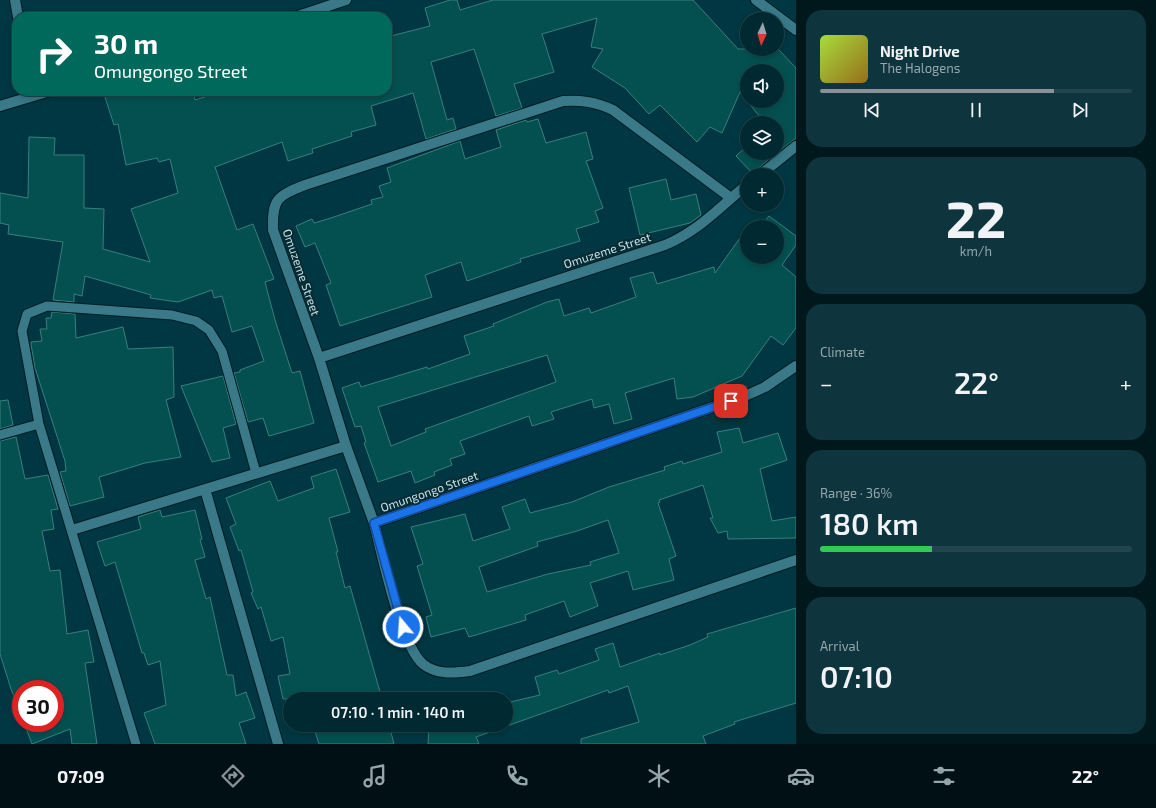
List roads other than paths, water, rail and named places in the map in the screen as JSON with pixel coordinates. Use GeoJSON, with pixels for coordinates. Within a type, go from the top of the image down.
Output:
{"type":"FeatureCollection","features":[{"type":"Feature","properties":{"kind":"street"},"geometry":{"type":"LineString","coordinates":[[15,0],[17,12]]}},
{"type":"Feature","properties":{"kind":"street"},"geometry":{"type":"LineString","coordinates":[[309,12],[346,0]]}},
{"type":"Feature","properties":{"kind":"street"},"geometry":{"type":"LineString","coordinates":[[756,0],[796,30]]}},
{"type":"Feature","properties":{"kind":"street"},"geometry":{"type":"LineString","coordinates":[[0,106],[25,96]]}},
{"type":"Feature","properties":{"kind":"street","name":"Omuzeme Street"},"geometry":{"type":"LineString","coordinates":[[732,198],[613,110],[598,103],[583,100],[563,101],[305,184],[288,192],[276,201],[273,211],[274,230],[318,358],[665,245],[685,236],[702,225],[740,191]]}},
{"type":"Feature","properties":{"kind":"street"},"geometry":{"type":"LineString","coordinates":[[769,168],[796,146]]}},
{"type":"Feature","properties":{"kind":"street"},"geometry":{"type":"LineString","coordinates":[[318,358],[346,446],[374,523]]}},
{"type":"Feature","properties":{"kind":"street","name":"Omungongo Street"},"geometry":{"type":"LineString","coordinates":[[796,366],[765,387],[745,396],[374,523],[397,610],[415,654],[423,664],[438,672],[470,672],[796,560]]}},
{"type":"Feature","properties":{"kind":"street"},"geometry":{"type":"LineString","coordinates":[[72,530],[346,446]]}},
{"type":"Feature","properties":{"kind":"street"},"geometry":{"type":"LineString","coordinates":[[204,489],[278,744]]}},
{"type":"Feature","properties":{"kind":"lane"},"geometry":{"type":"LineString","coordinates":[[136,744],[39,424],[22,330],[27,314],[47,306],[172,315],[196,321],[209,330],[222,351],[256,473]]}},
{"type":"Feature","properties":{"kind":"lane"},"geometry":{"type":"LineString","coordinates":[[0,435],[39,424]]}}]}
